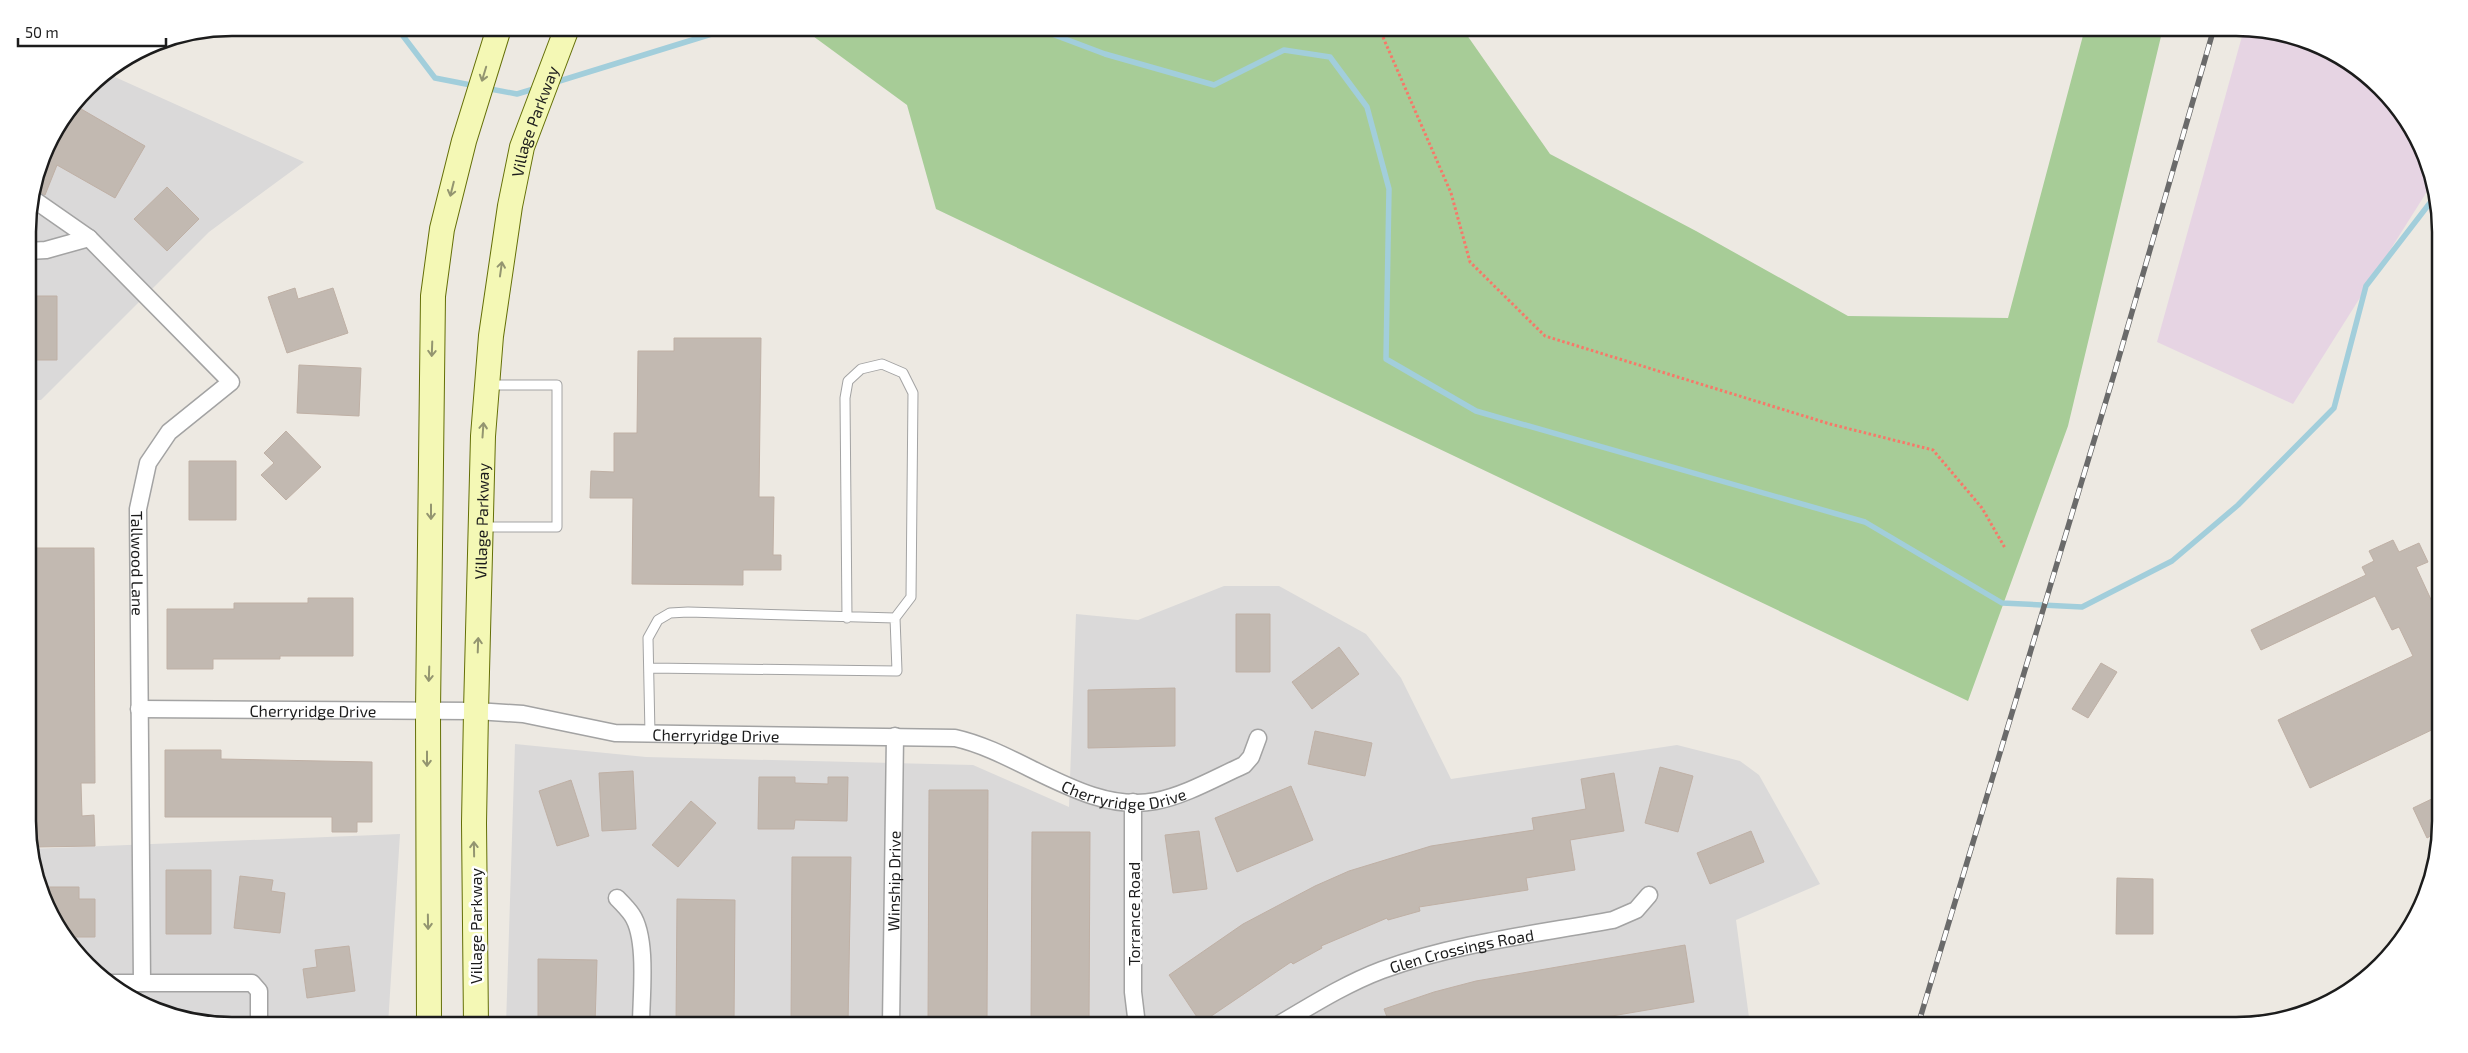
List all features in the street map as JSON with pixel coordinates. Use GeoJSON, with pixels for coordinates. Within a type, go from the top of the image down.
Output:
{"type":"FeatureCollection","features":[{"type":"Feature","properties":{"kind":"main road"},"geometry":{"type":"LineString","coordinates":[[429,1017],[428,711],[433,296],[442,229],[464,141],[497,36]]}},
{"type":"Feature","properties":{"kind":"main road","name":"Village Parkway"},"geometry":{"type":"LineString","coordinates":[[476,1017],[474,823],[476,711],[483,436],[491,336],[510,206],[522,147],[564,36]]}},
{"type":"Feature","properties":{"kind":"street"},"geometry":{"type":"LineString","coordinates":[[39,203],[88,238]]}},
{"type":"Feature","properties":{"kind":"street"},"geometry":{"type":"LineString","coordinates":[[36,251],[46,250],[88,238]]}},
{"type":"Feature","properties":{"kind":"street","name":"Tallwood Lane"},"geometry":{"type":"LineString","coordinates":[[88,238],[231,382],[169,432],[148,463],[138,509],[142,983]]}},
{"type":"Feature","properties":{"kind":"street","name":"Cherryridge Drive"},"geometry":{"type":"LineString","coordinates":[[139,709],[476,711],[523,714],[615,733],[955,738],[969,741],[1086,792],[1112,800],[1134,802],[1172,797],[1244,765],[1251,756],[1258,738]]}},
{"type":"Feature","properties":{"kind":"street","name":"Winship Drive"},"geometry":{"type":"LineString","coordinates":[[891,1017],[895,736]]}},
{"type":"Feature","properties":{"kind":"street","name":"Torrance Road"},"geometry":{"type":"LineString","coordinates":[[1134,802],[1133,992],[1136,1017]]}},
{"type":"Feature","properties":{"kind":"street","name":"Glen Crossings Road"},"geometry":{"type":"LineString","coordinates":[[1291,1017],[1331,993],[1382,970],[1454,948],[1613,920],[1636,910],[1649,895]]}},
{"type":"Feature","properties":{"kind":"street"},"geometry":{"type":"LineString","coordinates":[[617,898],[633,915],[638,929],[641,946],[640,1017]]}},
{"type":"Feature","properties":{"kind":"street"},"geometry":{"type":"LineString","coordinates":[[122,983],[252,983],[259,992],[259,1017]]}},
{"type":"Feature","properties":{"kind":"lane"},"geometry":{"type":"LineString","coordinates":[[649,668],[897,671],[895,618],[911,596],[913,393],[903,373],[882,364],[861,370],[848,381],[846,398],[846,618]]}},
{"type":"Feature","properties":{"kind":"lane"},"geometry":{"type":"LineString","coordinates":[[481,527],[557,526],[557,385],[487,385]]}},
{"type":"Feature","properties":{"kind":"lane"},"geometry":{"type":"LineString","coordinates":[[650,734],[648,638],[658,620],[670,613],[895,618]]}},
{"type":"Feature","properties":{"kind":"path"},"geometry":{"type":"LineString","coordinates":[[1382,36],[1451,193],[1470,262],[1545,336],[1830,424],[1933,450],[1982,508],[2005,548]]}},
{"type":"Feature","properties":{"kind":"shaded area"},"geometry":{"type":"Polygon","coordinates":[[[2242,36],[2274,40],[2299,47],[2322,56],[2345,69],[2383,103],[2399,123],[2417,157],[2427,191],[2293,404],[2157,342],[2242,36]]]}},
{"type":"Feature","properties":{"kind":"shaded area"},"geometry":{"type":"Polygon","coordinates":[[[114,76],[304,162],[209,232],[41,400],[36,400],[36,232],[40,194],[51,157],[69,123],[103,85],[114,76]]]}},
{"type":"Feature","properties":{"kind":"shaded area"},"geometry":{"type":"Polygon","coordinates":[[[1224,586],[1279,586],[1366,634],[1401,678],[1451,779],[1677,745],[1740,761],[1759,775],[1820,884],[1736,920],[1749,1017],[506,1017],[515,744],[646,757],[973,765],[1069,807],[1076,614],[1138,620],[1224,586]]]}},
{"type":"Feature","properties":{"kind":"shaded area"},"geometry":{"type":"Polygon","coordinates":[[[400,834],[389,1017],[232,1017],[207,1015],[182,1010],[146,997],[123,984],[103,968],[69,930],[51,896],[38,849],[400,834]]]}},
{"type":"Feature","properties":{"kind":"green space"},"geometry":{"type":"Polygon","coordinates":[[[813,36],[1468,36],[1550,154],[1696,231],[1848,316],[2008,318],[2083,36],[2161,36],[2068,426],[1968,701],[936,209],[907,105],[813,36]]]}},
{"type":"Feature","properties":{"kind":"building"},"geometry":{"type":"Polygon","coordinates":[[[81,109],[145,146],[115,198],[57,165],[45,195],[40,192],[51,157],[69,123],[81,109]]]}},
{"type":"Feature","properties":{"kind":"building"},"geometry":{"type":"Polygon","coordinates":[[[167,187],[199,219],[167,251],[134,219],[167,187]]]}},
{"type":"Feature","properties":{"kind":"building"},"geometry":{"type":"Polygon","coordinates":[[[295,288],[298,299],[333,288],[348,333],[287,353],[268,297],[295,288]]]}},
{"type":"Feature","properties":{"kind":"building"},"geometry":{"type":"Polygon","coordinates":[[[36,296],[57,296],[57,360],[36,360],[36,296]]]}},
{"type":"Feature","properties":{"kind":"building"},"geometry":{"type":"Polygon","coordinates":[[[674,338],[761,338],[759,497],[774,497],[773,555],[781,555],[781,570],[743,570],[743,585],[632,584],[633,498],[590,498],[591,471],[614,472],[614,433],[637,433],[638,351],[674,351],[674,338]]]}},
{"type":"Feature","properties":{"kind":"building"},"geometry":{"type":"Polygon","coordinates":[[[299,365],[361,368],[359,416],[297,413],[299,365]]]}},
{"type":"Feature","properties":{"kind":"building"},"geometry":{"type":"Polygon","coordinates":[[[286,431],[321,467],[286,500],[261,475],[274,463],[264,453],[286,431]]]}},
{"type":"Feature","properties":{"kind":"building"},"geometry":{"type":"Polygon","coordinates":[[[189,461],[236,461],[236,520],[189,520],[189,461]]]}},
{"type":"Feature","properties":{"kind":"building"},"geometry":{"type":"Polygon","coordinates":[[[2393,540],[2399,552],[2419,543],[2428,562],[2416,567],[2432,602],[2432,730],[2310,788],[2278,720],[2413,656],[2399,627],[2392,630],[2375,596],[2261,650],[2251,630],[2366,575],[2362,567],[2374,561],[2369,551],[2393,540]]]}},
{"type":"Feature","properties":{"kind":"building"},"geometry":{"type":"Polygon","coordinates":[[[36,548],[94,548],[95,783],[81,783],[82,816],[94,815],[95,846],[38,847],[36,821],[36,548]]]}},
{"type":"Feature","properties":{"kind":"building"},"geometry":{"type":"Polygon","coordinates":[[[308,598],[353,598],[353,656],[280,656],[280,659],[213,659],[213,669],[167,669],[167,609],[234,609],[234,603],[308,603],[308,598]]]}},
{"type":"Feature","properties":{"kind":"building"},"geometry":{"type":"Polygon","coordinates":[[[1236,614],[1270,614],[1270,672],[1236,672],[1236,614]]]}},
{"type":"Feature","properties":{"kind":"building"},"geometry":{"type":"Polygon","coordinates":[[[1339,647],[1359,674],[1312,709],[1292,682],[1339,647]]]}},
{"type":"Feature","properties":{"kind":"building"},"geometry":{"type":"Polygon","coordinates":[[[2101,663],[2117,672],[2088,718],[2072,709],[2101,663]]]}},
{"type":"Feature","properties":{"kind":"building"},"geometry":{"type":"Polygon","coordinates":[[[1175,688],[1175,746],[1088,748],[1088,690],[1175,688]]]}},
{"type":"Feature","properties":{"kind":"building"},"geometry":{"type":"Polygon","coordinates":[[[1315,731],[1372,743],[1365,776],[1308,764],[1315,731]]]}},
{"type":"Feature","properties":{"kind":"building"},"geometry":{"type":"Polygon","coordinates":[[[165,750],[221,750],[221,759],[372,762],[372,822],[357,822],[357,832],[332,832],[332,817],[165,817],[165,750]]]}},
{"type":"Feature","properties":{"kind":"building"},"geometry":{"type":"Polygon","coordinates":[[[1660,767],[1693,776],[1678,832],[1645,823],[1660,767]]]}},
{"type":"Feature","properties":{"kind":"building"},"geometry":{"type":"Polygon","coordinates":[[[633,771],[636,829],[602,831],[599,773],[633,771]]]}},
{"type":"Feature","properties":{"kind":"building"},"geometry":{"type":"Polygon","coordinates":[[[1614,773],[1624,831],[1570,840],[1575,870],[1526,878],[1528,890],[1419,907],[1420,911],[1388,920],[1387,918],[1321,946],[1322,948],[1293,964],[1291,962],[1210,1017],[1197,1017],[1169,975],[1243,924],[1315,886],[1349,871],[1431,846],[1534,830],[1532,818],[1586,809],[1581,779],[1614,773]]]}},
{"type":"Feature","properties":{"kind":"building"},"geometry":{"type":"Polygon","coordinates":[[[759,777],[795,777],[795,783],[828,784],[828,777],[848,777],[847,821],[795,820],[794,829],[758,829],[759,777]]]}},
{"type":"Feature","properties":{"kind":"building"},"geometry":{"type":"Polygon","coordinates":[[[571,780],[589,836],[557,846],[539,791],[571,780]]]}},
{"type":"Feature","properties":{"kind":"building"},"geometry":{"type":"Polygon","coordinates":[[[1291,786],[1313,840],[1237,872],[1215,818],[1291,786]]]}},
{"type":"Feature","properties":{"kind":"building"},"geometry":{"type":"Polygon","coordinates":[[[929,790],[988,790],[987,1017],[928,1017],[929,790]]]}},
{"type":"Feature","properties":{"kind":"building"},"geometry":{"type":"Polygon","coordinates":[[[2432,799],[2431,836],[2427,838],[2413,808],[2432,799]]]}},
{"type":"Feature","properties":{"kind":"building"},"geometry":{"type":"Polygon","coordinates":[[[691,801],[716,823],[678,867],[652,845],[691,801]]]}},
{"type":"Feature","properties":{"kind":"building"},"geometry":{"type":"Polygon","coordinates":[[[1199,831],[1207,889],[1173,893],[1165,835],[1199,831]]]}},
{"type":"Feature","properties":{"kind":"building"},"geometry":{"type":"Polygon","coordinates":[[[1751,831],[1764,862],[1710,884],[1697,853],[1751,831]]]}},
{"type":"Feature","properties":{"kind":"building"},"geometry":{"type":"Polygon","coordinates":[[[1032,832],[1090,832],[1089,1017],[1031,1017],[1032,832]]]}},
{"type":"Feature","properties":{"kind":"building"},"geometry":{"type":"Polygon","coordinates":[[[792,857],[851,857],[848,1017],[791,1017],[792,857]]]}},
{"type":"Feature","properties":{"kind":"building"},"geometry":{"type":"Polygon","coordinates":[[[166,870],[211,870],[211,934],[166,934],[166,870]]]}},
{"type":"Feature","properties":{"kind":"building"},"geometry":{"type":"Polygon","coordinates":[[[240,876],[273,880],[271,891],[285,893],[280,933],[234,928],[240,876]]]}},
{"type":"Feature","properties":{"kind":"building"},"geometry":{"type":"Polygon","coordinates":[[[2117,878],[2153,879],[2153,934],[2116,934],[2117,878]]]}},
{"type":"Feature","properties":{"kind":"building"},"geometry":{"type":"Polygon","coordinates":[[[48,887],[79,887],[79,899],[95,899],[95,937],[75,937],[56,907],[48,887]]]}},
{"type":"Feature","properties":{"kind":"building"},"geometry":{"type":"Polygon","coordinates":[[[677,899],[735,900],[734,1017],[676,1017],[677,899]]]}},
{"type":"Feature","properties":{"kind":"building"},"geometry":{"type":"Polygon","coordinates":[[[1685,945],[1694,1002],[1606,1017],[1387,1017],[1384,1009],[1434,992],[1476,981],[1685,945]]]}},
{"type":"Feature","properties":{"kind":"building"},"geometry":{"type":"Polygon","coordinates":[[[349,946],[355,991],[307,998],[303,969],[317,967],[315,950],[349,946]]]}},
{"type":"Feature","properties":{"kind":"building"},"geometry":{"type":"Polygon","coordinates":[[[538,959],[597,960],[595,1017],[538,1017],[538,959]]]}},
{"type":"Feature","properties":{"kind":"waterway"},"geometry":{"type":"LineString","coordinates":[[403,36],[435,78],[476,86]]}},
{"type":"Feature","properties":{"kind":"waterway"},"geometry":{"type":"LineString","coordinates":[[553,83],[705,36]]}},
{"type":"Feature","properties":{"kind":"waterway"},"geometry":{"type":"LineString","coordinates":[[1057,36],[1105,54],[1214,85],[1284,50],[1330,57],[1367,107],[1389,189],[1386,359],[1476,411],[1865,522],[2002,603],[2082,607],[2172,561],[2238,505],[2334,408],[2366,286],[2429,204]]}},
{"type":"Feature","properties":{"kind":"waterway"},"geometry":{"type":"LineString","coordinates":[[485,88],[517,94],[537,88]]}},
{"type":"Feature","properties":{"kind":"railway"},"geometry":{"type":"LineString","coordinates":[[1920,1017],[2115,371],[2212,36]]}}]}
